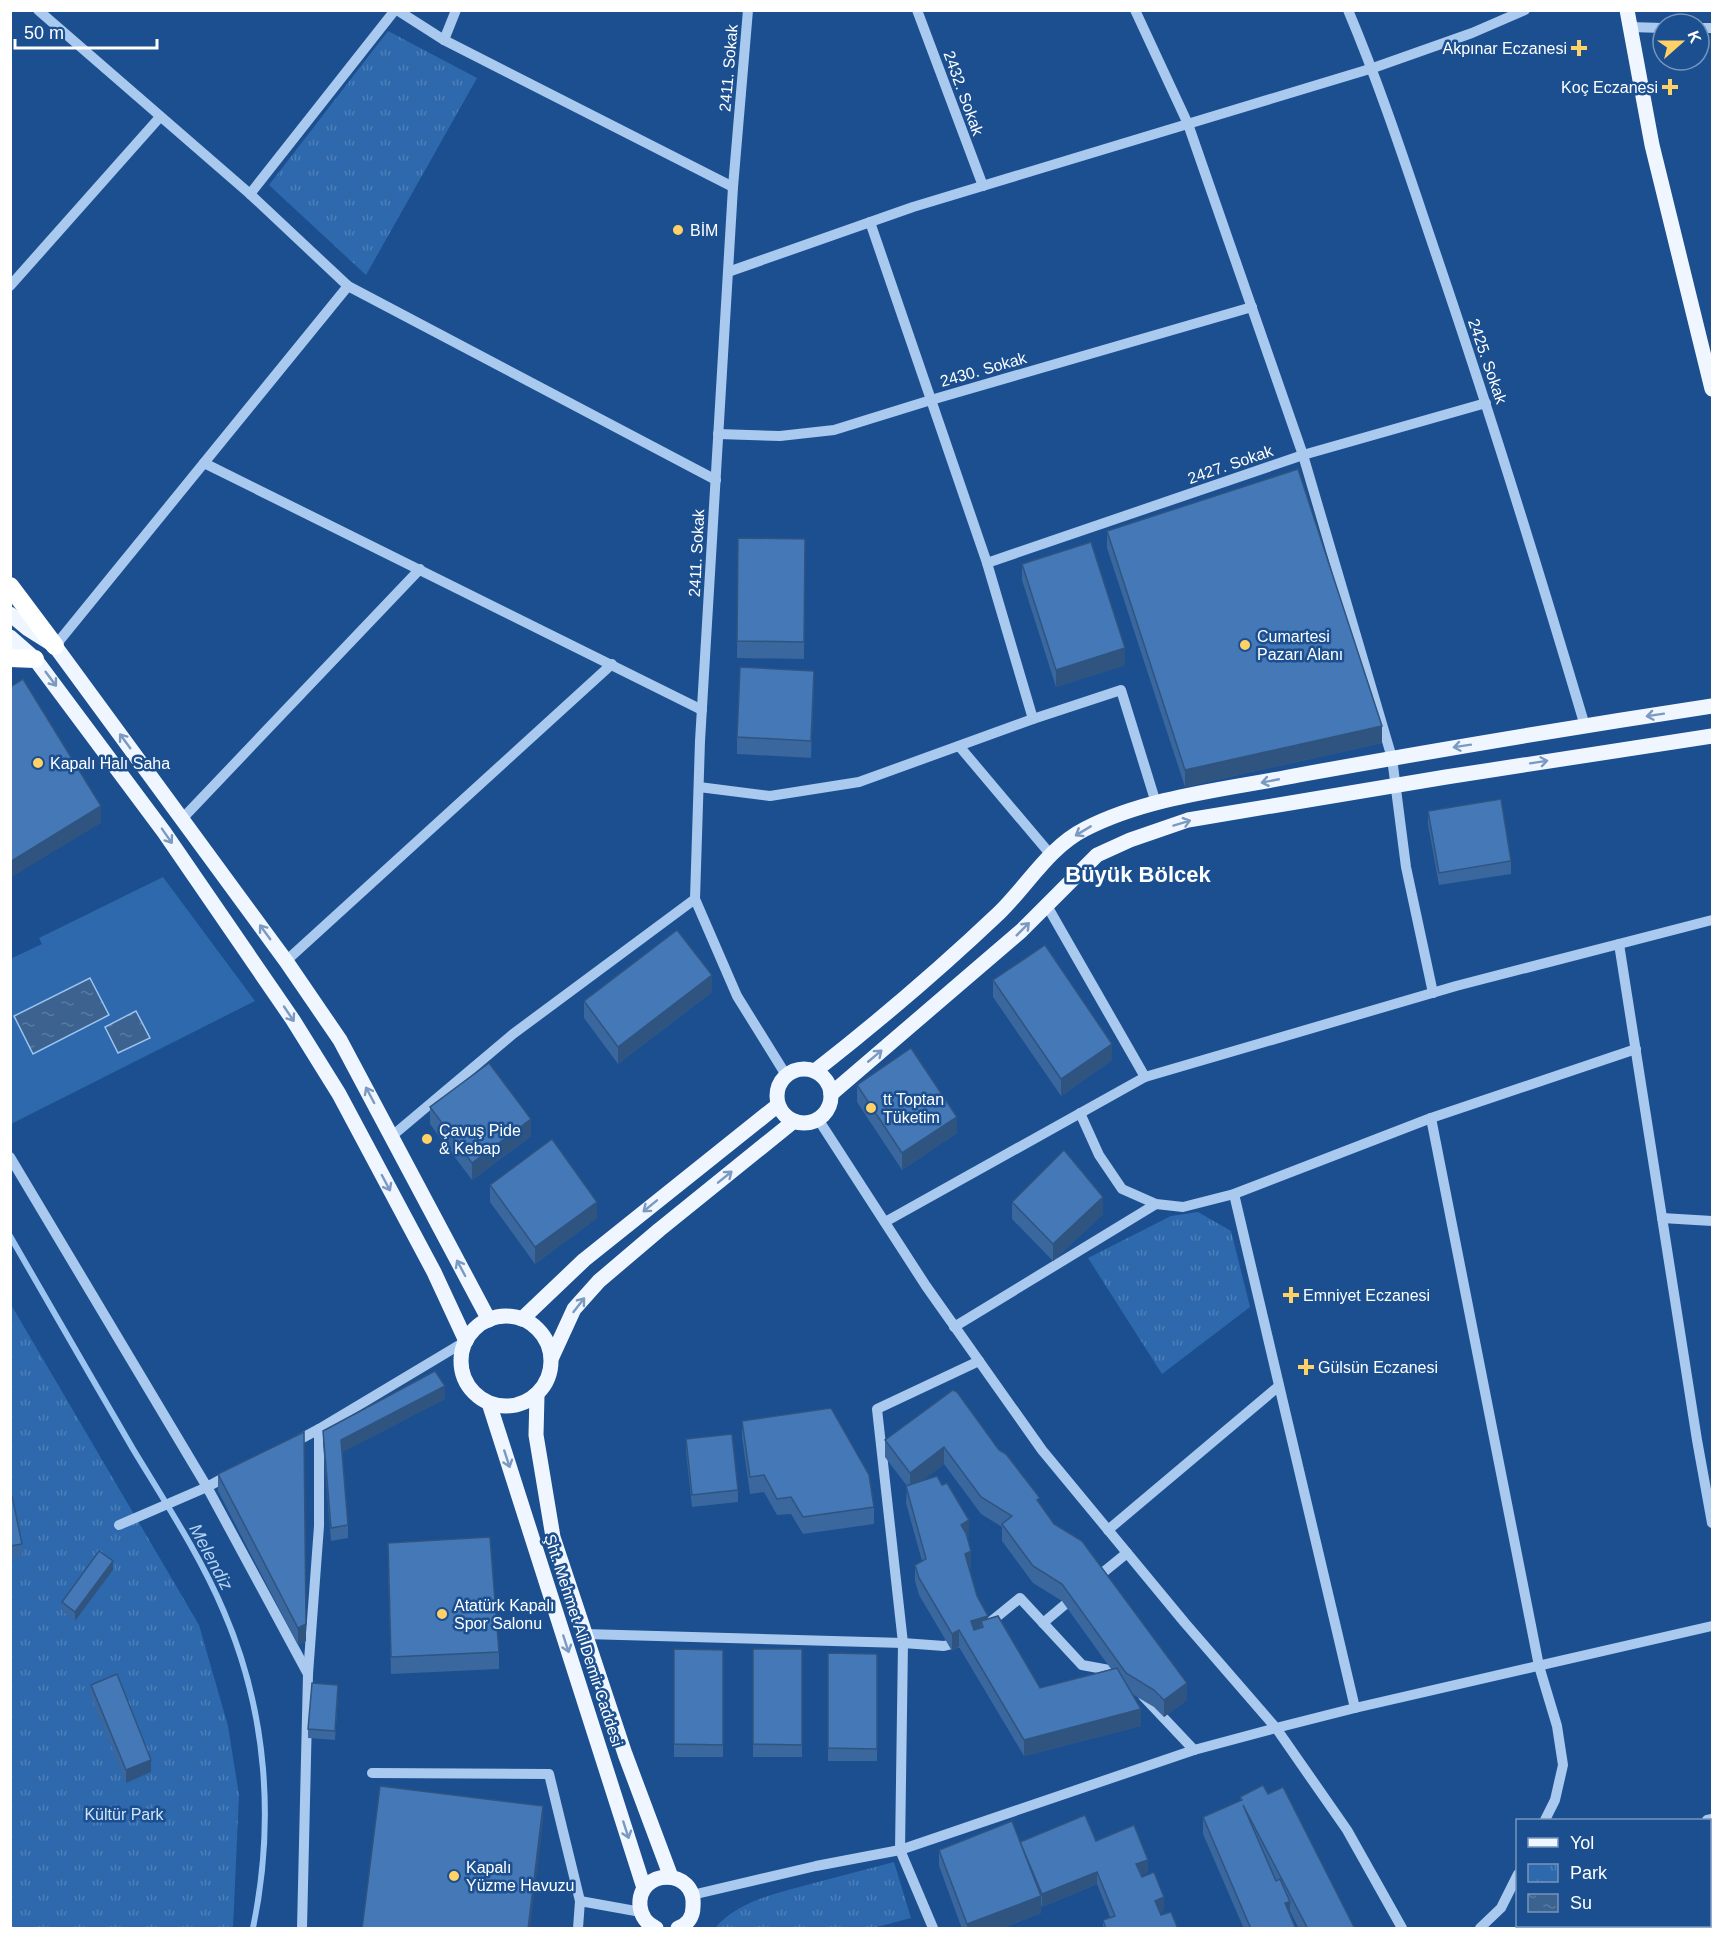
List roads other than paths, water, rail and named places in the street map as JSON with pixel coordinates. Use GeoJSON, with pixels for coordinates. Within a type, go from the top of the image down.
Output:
{"type":"FeatureCollection","features":[{"type":"Feature","properties":{"kind":"highway"},"geometry":{"type":"LineString","coordinates":[[10,586],[55,645]]}},
{"type":"Feature","properties":{"kind":"highway"},"geometry":{"type":"LineString","coordinates":[[10,658],[35,659]]}},
{"type":"Feature","properties":{"kind":"main road"},"geometry":{"type":"LineString","coordinates":[[1627,10],[1652,145],[1713,389]]}},
{"type":"Feature","properties":{"kind":"main road"},"geometry":{"type":"LineString","coordinates":[[10,614],[28,629],[55,645],[286,960],[340,1040],[489,1320]]}},
{"type":"Feature","properties":{"kind":"main road"},"geometry":{"type":"LineString","coordinates":[[10,638],[35,659],[164,832],[293,1020],[339,1094],[434,1272],[466,1341]]}},
{"type":"Feature","properties":{"kind":"main road"},"geometry":{"type":"LineString","coordinates":[[815,1071],[880,1020],[1001,911],[1051,855],[1082,830],[1128,810],[1392,758],[1713,706]]}},
{"type":"Feature","properties":{"kind":"main road"},"geometry":{"type":"LineString","coordinates":[[831,1094],[1021,931],[1097,855],[1130,840],[1188,820],[1395,785],[1713,736]]}},
{"type":"Feature","properties":{"kind":"main road"},"geometry":{"type":"LineString","coordinates":[[800,1069],[815,1071],[824,1077],[831,1094],[830,1104],[818,1119],[808,1123],[794,1121],[781,1112],[778,1105],[778,1087],[786,1075],[800,1069]]}},
{"type":"Feature","properties":{"kind":"main road"},"geometry":{"type":"LineString","coordinates":[[522,1318],[584,1260],[778,1105]]}},
{"type":"Feature","properties":{"kind":"main road"},"geometry":{"type":"LineString","coordinates":[[552,1357],[548,1344],[539,1330],[522,1318],[503,1316],[489,1320],[474,1330],[463,1348],[461,1366],[466,1382],[475,1394],[489,1403],[512,1406],[537,1395],[544,1387],[551,1370],[552,1357],[574,1309],[599,1281],[794,1121]]}},
{"type":"Feature","properties":{"kind":"main road","name":"Şht. Mehmet Ali Demir Caddesi"},"geometry":{"type":"LineString","coordinates":[[537,1395],[536,1435],[553,1536],[625,1754],[671,1877]]}},
{"type":"Feature","properties":{"kind":"main road","name":"Şht. Mehmet Ali Demir Caddesi"},"geometry":{"type":"LineString","coordinates":[[489,1403],[644,1888]]}},
{"type":"Feature","properties":{"kind":"main road"},"geometry":{"type":"LineString","coordinates":[[646,1922],[640,1903],[644,1888],[657,1878],[671,1877],[687,1885],[692,1895],[693,1912],[689,1920],[678,1929]]}},
{"type":"Feature","properties":{"kind":"street"},"geometry":{"type":"LineString","coordinates":[[38,10],[250,194],[348,286],[716,480]]}},
{"type":"Feature","properties":{"kind":"street"},"geometry":{"type":"LineString","coordinates":[[250,194],[396,10],[444,40],[733,187]]}},
{"type":"Feature","properties":{"kind":"street"},"geometry":{"type":"LineString","coordinates":[[444,40],[456,10]]}},
{"type":"Feature","properties":{"kind":"street","name":"2411. Sokak"},"geometry":{"type":"LineString","coordinates":[[748,10],[733,187],[718,434],[702,710],[695,899],[737,996],[786,1075]]}},
{"type":"Feature","properties":{"kind":"street","name":"2432. Sokak"},"geometry":{"type":"LineString","coordinates":[[917,10],[982,186]]}},
{"type":"Feature","properties":{"kind":"street"},"geometry":{"type":"LineString","coordinates":[[1135,10],[1188,124],[1303,455],[1392,758],[1406,867],[1433,993]]}},
{"type":"Feature","properties":{"kind":"street","name":"2425. Sokak"},"geometry":{"type":"LineString","coordinates":[[1348,10],[1372,68],[1486,403],[1585,726]]}},
{"type":"Feature","properties":{"kind":"street"},"geometry":{"type":"LineString","coordinates":[[728,272],[870,222],[982,186],[1372,68],[1472,33],[1525,10]]}},
{"type":"Feature","properties":{"kind":"street"},"geometry":{"type":"LineString","coordinates":[[1630,27],[1651,28]]}},
{"type":"Feature","properties":{"kind":"street"},"geometry":{"type":"LineString","coordinates":[[10,286],[160,117]]}},
{"type":"Feature","properties":{"kind":"street"},"geometry":{"type":"LineString","coordinates":[[870,222],[987,563],[1033,719]]}},
{"type":"Feature","properties":{"kind":"street"},"geometry":{"type":"LineString","coordinates":[[55,645],[348,286]]}},
{"type":"Feature","properties":{"kind":"street","name":"2430. Sokak"},"geometry":{"type":"LineString","coordinates":[[718,434],[780,436],[834,430],[1252,307]]}},
{"type":"Feature","properties":{"kind":"street","name":"2427. Sokak"},"geometry":{"type":"LineString","coordinates":[[987,563],[1303,455],[1486,403]]}},
{"type":"Feature","properties":{"kind":"street"},"geometry":{"type":"LineString","coordinates":[[204,463],[702,710]]}},
{"type":"Feature","properties":{"kind":"street"},"geometry":{"type":"LineString","coordinates":[[182,819],[420,569]]}},
{"type":"Feature","properties":{"kind":"street"},"geometry":{"type":"LineString","coordinates":[[286,960],[612,664]]}},
{"type":"Feature","properties":{"kind":"street"},"geometry":{"type":"LineString","coordinates":[[699,786],[770,796],[859,782],[1120,690],[1156,803]]}},
{"type":"Feature","properties":{"kind":"street"},"geometry":{"type":"LineString","coordinates":[[959,746],[1051,855]]}},
{"type":"Feature","properties":{"kind":"street"},"geometry":{"type":"LineString","coordinates":[[392,1136],[513,1034],[695,899]]}},
{"type":"Feature","properties":{"kind":"street"},"geometry":{"type":"LineString","coordinates":[[1046,904],[1145,1077]]}},
{"type":"Feature","properties":{"kind":"street"},"geometry":{"type":"LineString","coordinates":[[885,1222],[1145,1077],[1433,993],[1713,920]]}},
{"type":"Feature","properties":{"kind":"street"},"geometry":{"type":"LineString","coordinates":[[1619,944],[1697,1440],[1713,1523]]}},
{"type":"Feature","properties":{"kind":"street"},"geometry":{"type":"LineString","coordinates":[[1080,1113],[1099,1155],[1122,1189],[1156,1204],[1183,1207],[1234,1194],[1431,1118],[1636,1049]]}},
{"type":"Feature","properties":{"kind":"street"},"geometry":{"type":"LineString","coordinates":[[1431,1118],[1539,1666],[1557,1726],[1563,1765],[1555,1800],[1546,1819]]}},
{"type":"Feature","properties":{"kind":"street"},"geometry":{"type":"LineString","coordinates":[[818,1119],[954,1327],[1042,1450],[1276,1728],[1347,1830],[1402,1929]]}},
{"type":"Feature","properties":{"kind":"street"},"geometry":{"type":"LineString","coordinates":[[10,1157],[207,1486],[308,1674]]}},
{"type":"Feature","properties":{"kind":"street"},"geometry":{"type":"LineString","coordinates":[[1234,1194],[1355,1708]]}},
{"type":"Feature","properties":{"kind":"street"},"geometry":{"type":"LineString","coordinates":[[954,1327],[1156,1204]]}},
{"type":"Feature","properties":{"kind":"street"},"geometry":{"type":"LineString","coordinates":[[1662,1218],[1713,1221]]}},
{"type":"Feature","properties":{"kind":"street"},"geometry":{"type":"LineString","coordinates":[[278,1450],[319,1429],[466,1341]]}},
{"type":"Feature","properties":{"kind":"street"},"geometry":{"type":"LineString","coordinates":[[933,1929],[900,1850],[903,1643],[877,1409],[979,1361]]}},
{"type":"Feature","properties":{"kind":"street"},"geometry":{"type":"LineString","coordinates":[[1108,1530],[1280,1386]]}},
{"type":"Feature","properties":{"kind":"street"},"geometry":{"type":"LineString","coordinates":[[302,1929],[308,1674],[319,1526],[319,1429]]}},
{"type":"Feature","properties":{"kind":"street"},"geometry":{"type":"LineString","coordinates":[[119,1525],[237,1471]]}},
{"type":"Feature","properties":{"kind":"street"},"geometry":{"type":"LineString","coordinates":[[1043,1623],[1127,1552]]}},
{"type":"Feature","properties":{"kind":"street"},"geometry":{"type":"LineString","coordinates":[[585,1634],[944,1646],[973,1636],[1020,1598],[1082,1665],[1120,1672],[1194,1750]]}},
{"type":"Feature","properties":{"kind":"street"},"geometry":{"type":"LineString","coordinates":[[692,1895],[816,1866],[900,1850],[1194,1750],[1276,1728],[1713,1626]]}},
{"type":"Feature","properties":{"kind":"street"},"geometry":{"type":"LineString","coordinates":[[372,1773],[549,1774],[580,1902],[578,1929]]}},
{"type":"Feature","properties":{"kind":"street"},"geometry":{"type":"LineString","coordinates":[[1480,1929],[1501,1908],[1516,1878]]}},
{"type":"Feature","properties":{"kind":"street"},"geometry":{"type":"LineString","coordinates":[[580,1902],[646,1922]]}},
{"type":"Feature","properties":{"kind":"water"},"geometry":{"type":"Polygon","coordinates":[[[90,978],[109,1015],[33,1054],[14,1016],[90,978]]]}},
{"type":"Feature","properties":{"kind":"water"},"geometry":{"type":"Polygon","coordinates":[[[136,1011],[150,1038],[118,1053],[105,1027],[136,1011]]]}},
{"type":"Feature","properties":{"kind":"waterway","name":"Melendiz"},"geometry":{"type":"LineString","coordinates":[[10,1236],[193,1549],[215,1591],[238,1650],[250,1689],[263,1768],[264,1848],[253,1928]]}},
{"type":"Feature","properties":{"kind":"place","name":"Akpınar Eczanesi"},"geometry":{"type":"Point","coordinates":[1579,48]}},
{"type":"Feature","properties":{"kind":"place","name":"Koç Eczanesi"},"geometry":{"type":"Point","coordinates":[1670,87]}},
{"type":"Feature","properties":{"kind":"place","name":"BİM"},"geometry":{"type":"Point","coordinates":[678,230]}},
{"type":"Feature","properties":{"kind":"place","name":"Cumartesi Pazarı Alanı"},"geometry":{"type":"Point","coordinates":[1245,645]}},
{"type":"Feature","properties":{"kind":"place","name":"Kapalı Halı Saha"},"geometry":{"type":"Point","coordinates":[38,763]}},
{"type":"Feature","properties":{"kind":"place","name":"tt Toptan Tüketim"},"geometry":{"type":"Point","coordinates":[871,1108]}},
{"type":"Feature","properties":{"kind":"place","name":"Çavuş Pide & Kebap"},"geometry":{"type":"Point","coordinates":[427,1139]}},
{"type":"Feature","properties":{"kind":"place","name":"Emniyet Eczanesi"},"geometry":{"type":"Point","coordinates":[1291,1295]}},
{"type":"Feature","properties":{"kind":"place","name":"Gülsün Eczanesi"},"geometry":{"type":"Point","coordinates":[1306,1367]}},
{"type":"Feature","properties":{"kind":"place","name":"Atatürk Kapalı Spor Salonu"},"geometry":{"type":"Point","coordinates":[442,1614]}},
{"type":"Feature","properties":{"kind":"place","name":"Kapalı Yüzme Havuzu"},"geometry":{"type":"Point","coordinates":[454,1876]}},
{"type":"Feature","properties":{"kind":"district","name":"Büyük Bölcek"},"geometry":{"type":"Point","coordinates":[1138,874]}},
{"type":"Feature","properties":{"kind":"park label","name":"Kültür Park"},"geometry":{"type":"Point","coordinates":[124,1814]}}]}
